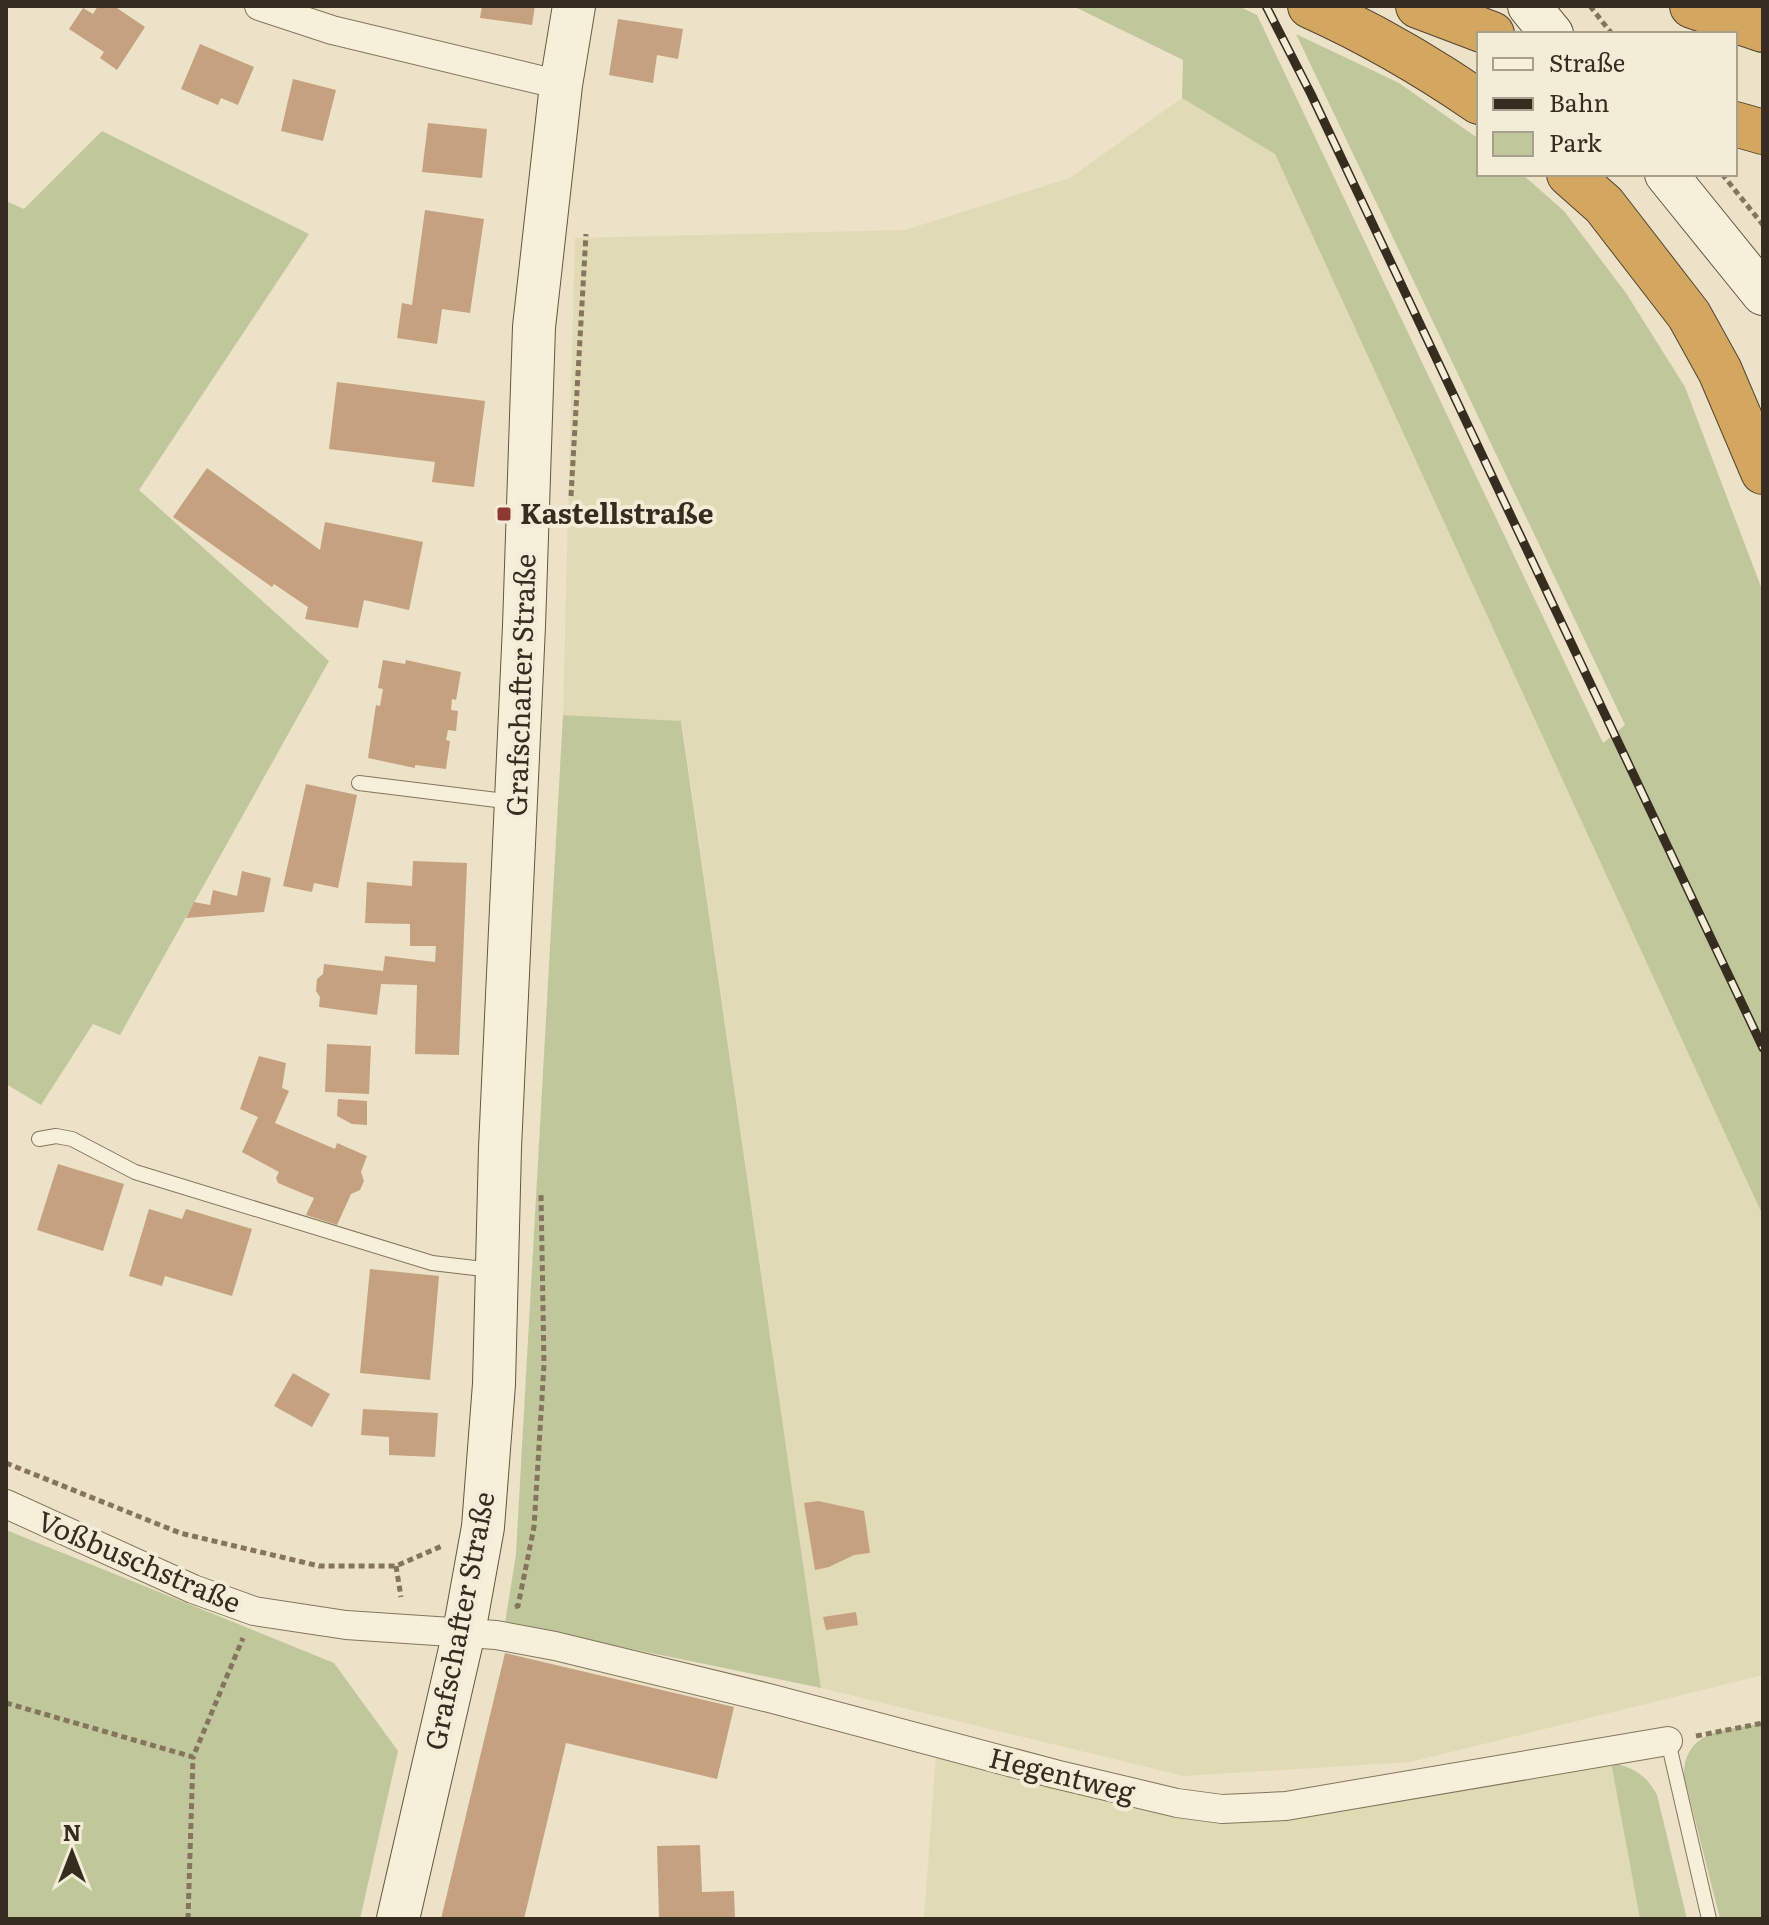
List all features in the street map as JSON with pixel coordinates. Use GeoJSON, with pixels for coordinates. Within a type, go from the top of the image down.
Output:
{"type":"FeatureCollection","features":[{"type":"Feature","properties":{"kind":"highway"},"geometry":{"type":"LineString","coordinates":[[1310,6],[1353,25],[1417,61],[1477,101]]}},
{"type":"Feature","properties":{"kind":"highway"},"geometry":{"type":"LineString","coordinates":[[1418,6],[1478,28]]}},
{"type":"Feature","properties":{"kind":"highway"},"geometry":{"type":"LineString","coordinates":[[1692,6],[1763,30]]}},
{"type":"Feature","properties":{"kind":"highway"},"geometry":{"type":"LineString","coordinates":[[1571,176],[1604,205],[1689,315],[1720,371],[1763,472]]}},
{"type":"Feature","properties":{"kind":"main road","name":"Grafschafter Straße"},"geometry":{"type":"LineString","coordinates":[[398,1919],[464,1632],[483,1527],[494,1384],[500,1148],[534,327],[561,85],[574,6]]}},
{"type":"Feature","properties":{"kind":"main road"},"geometry":{"type":"LineString","coordinates":[[1529,6],[1550,32]]}},
{"type":"Feature","properties":{"kind":"main road"},"geometry":{"type":"LineString","coordinates":[[1668,176],[1763,294]]}},
{"type":"Feature","properties":{"kind":"street"},"geometry":{"type":"LineString","coordinates":[[259,6],[332,30],[561,85]]}},
{"type":"Feature","properties":{"kind":"street","name":"Voßbuschstraße"},"geometry":{"type":"LineString","coordinates":[[6,1504],[193,1589],[254,1611],[346,1625],[464,1632]]}},
{"type":"Feature","properties":{"kind":"street","name":"Hegentweg"},"geometry":{"type":"LineString","coordinates":[[464,1632],[555,1646],[769,1698],[1055,1774],[1177,1803],[1222,1809],[1286,1806],[1668,1741]]}},
{"type":"Feature","properties":{"kind":"lane"},"geometry":{"type":"LineString","coordinates":[[359,783],[516,803]]}},
{"type":"Feature","properties":{"kind":"lane"},"geometry":{"type":"LineString","coordinates":[[39,1139],[56,1136],[72,1139],[135,1172],[418,1258],[497,1270]]}},
{"type":"Feature","properties":{"kind":"lane"},"geometry":{"type":"LineString","coordinates":[[1668,1741],[1709,1919]]}},
{"type":"Feature","properties":{"kind":"path"},"geometry":{"type":"LineString","coordinates":[[1590,6],[1610,32]]}},
{"type":"Feature","properties":{"kind":"path"},"geometry":{"type":"LineString","coordinates":[[1724,176],[1763,225]]}},
{"type":"Feature","properties":{"kind":"path"},"geometry":{"type":"LineString","coordinates":[[6,1463],[180,1533],[319,1566],[396,1566],[483,1527]]}},
{"type":"Feature","properties":{"kind":"path"},"geometry":{"type":"LineString","coordinates":[[188,1919],[193,1757],[254,1611]]}},
{"type":"Feature","properties":{"kind":"path"},"geometry":{"type":"LineString","coordinates":[[6,1703],[193,1757]]}},
{"type":"Feature","properties":{"kind":"path"},"geometry":{"type":"LineString","coordinates":[[1668,1741],[1763,1723]]}},
{"type":"Feature","properties":{"kind":"shaded area"},"geometry":{"type":"Polygon","coordinates":[[[1182,98],[1275,154],[1763,1216],[1763,1675],[1410,1762],[1184,1776],[821,1688],[682,722],[563,715],[575,238],[905,230],[1070,178],[1182,98]]]}},
{"type":"Feature","properties":{"kind":"shaded area"},"geometry":{"type":"Polygon","coordinates":[[[936,1755],[1121,1806],[1190,1820],[1259,1819],[1611,1762],[1640,1919],[924,1919],[936,1755]]]}},
{"type":"Feature","properties":{"kind":"green space"},"geometry":{"type":"Polygon","coordinates":[[[1073,6],[1238,6],[1257,15],[1603,743],[1625,725],[1296,34],[1399,83],[1477,138],[1477,176],[1524,176],[1564,211],[1626,293],[1685,387],[1763,592],[1763,1216],[1275,154],[1182,98],[1183,60],[1073,6]]]}},
{"type":"Feature","properties":{"kind":"green space"},"geometry":{"type":"Polygon","coordinates":[[[102,131],[309,234],[139,490],[329,661],[120,1035],[93,1024],[41,1105],[6,1084],[6,201],[24,209],[102,131]]]}},
{"type":"Feature","properties":{"kind":"green space"},"geometry":{"type":"Polygon","coordinates":[[[563,715],[681,721],[821,1688],[505,1623],[516,1554],[563,715]]]}},
{"type":"Feature","properties":{"kind":"green space"},"geometry":{"type":"Polygon","coordinates":[[[6,1530],[334,1663],[398,1751],[360,1919],[6,1919],[6,1530]]]}},
{"type":"Feature","properties":{"kind":"green space"},"geometry":{"type":"Polygon","coordinates":[[[1763,1723],[1763,1919],[1720,1919],[1684,1776],[1686,1761],[1691,1749],[1710,1734],[1763,1723]]]}},
{"type":"Feature","properties":{"kind":"green space"},"geometry":{"type":"Polygon","coordinates":[[[1611,1762],[1638,1773],[1657,1795],[1687,1919],[1640,1919],[1611,1762]]]}},
{"type":"Feature","properties":{"kind":"building"},"geometry":{"type":"Polygon","coordinates":[[[98,6],[114,6],[145,27],[117,70],[100,58],[104,52],[69,29],[83,8],[93,14],[98,6]]]}},
{"type":"Feature","properties":{"kind":"building"},"geometry":{"type":"Polygon","coordinates":[[[482,6],[535,6],[532,25],[480,18],[482,6]]]}},
{"type":"Feature","properties":{"kind":"building"},"geometry":{"type":"Polygon","coordinates":[[[618,19],[683,29],[678,59],[657,55],[653,83],[609,75],[618,19]]]}},
{"type":"Feature","properties":{"kind":"building"},"geometry":{"type":"Polygon","coordinates":[[[200,44],[254,67],[238,105],[221,98],[218,105],[181,89],[200,44]]]}},
{"type":"Feature","properties":{"kind":"building"},"geometry":{"type":"Polygon","coordinates":[[[293,79],[336,90],[323,141],[281,131],[293,79]]]}},
{"type":"Feature","properties":{"kind":"building"},"geometry":{"type":"Polygon","coordinates":[[[428,123],[487,129],[482,178],[422,172],[428,123]]]}},
{"type":"Feature","properties":{"kind":"building"},"geometry":{"type":"Polygon","coordinates":[[[425,210],[484,219],[470,313],[442,309],[437,344],[397,338],[402,303],[412,305],[425,210]]]}},
{"type":"Feature","properties":{"kind":"building"},"geometry":{"type":"Polygon","coordinates":[[[337,382],[485,401],[474,487],[432,482],[435,462],[329,449],[337,382]]]}},
{"type":"Feature","properties":{"kind":"building"},"geometry":{"type":"Polygon","coordinates":[[[207,468],[320,550],[325,522],[423,542],[409,610],[364,600],[358,628],[305,619],[308,607],[274,584],[272,587],[173,517],[207,468]]]}},
{"type":"Feature","properties":{"kind":"building"},"geometry":{"type":"Polygon","coordinates":[[[383,660],[405,664],[406,660],[461,672],[456,700],[452,699],[451,710],[458,711],[456,731],[448,730],[446,740],[450,741],[446,769],[415,765],[415,768],[368,758],[376,705],[380,706],[383,689],[378,688],[383,660]]]}},
{"type":"Feature","properties":{"kind":"building"},"geometry":{"type":"Polygon","coordinates":[[[306,784],[357,795],[338,888],[314,883],[312,892],[283,886],[306,784]]]}},
{"type":"Feature","properties":{"kind":"building"},"geometry":{"type":"Polygon","coordinates":[[[413,861],[467,863],[459,1055],[415,1054],[417,985],[381,984],[377,1015],[319,1007],[317,979],[323,974],[324,964],[383,971],[385,956],[435,962],[436,946],[410,946],[410,924],[365,923],[367,882],[412,886],[413,861]]]}},
{"type":"Feature","properties":{"kind":"building"},"geometry":{"type":"Polygon","coordinates":[[[242,871],[271,878],[264,912],[186,918],[194,902],[210,905],[213,890],[237,896],[242,871]]]}},
{"type":"Feature","properties":{"kind":"building"},"geometry":{"type":"Polygon","coordinates":[[[327,1044],[371,1046],[369,1094],[325,1092],[327,1044]]]}},
{"type":"Feature","properties":{"kind":"building"},"geometry":{"type":"Polygon","coordinates":[[[259,1056],[286,1063],[282,1088],[289,1091],[275,1123],[335,1149],[337,1143],[367,1156],[361,1172],[364,1181],[360,1190],[351,1194],[337,1225],[306,1215],[314,1198],[278,1183],[276,1178],[279,1172],[242,1152],[258,1117],[240,1109],[259,1056]]]}},
{"type":"Feature","properties":{"kind":"building"},"geometry":{"type":"Polygon","coordinates":[[[338,1099],[367,1101],[367,1125],[352,1124],[337,1116],[338,1099]]]}},
{"type":"Feature","properties":{"kind":"building"},"geometry":{"type":"Polygon","coordinates":[[[58,1164],[124,1184],[103,1251],[37,1230],[58,1164]]]}},
{"type":"Feature","properties":{"kind":"building"},"geometry":{"type":"Polygon","coordinates":[[[149,1209],[182,1219],[186,1209],[252,1229],[232,1296],[165,1276],[162,1286],[129,1276],[149,1209]]]}},
{"type":"Feature","properties":{"kind":"building"},"geometry":{"type":"Polygon","coordinates":[[[370,1269],[439,1276],[430,1380],[360,1373],[370,1269]]]}},
{"type":"Feature","properties":{"kind":"building"},"geometry":{"type":"Polygon","coordinates":[[[293,1373],[330,1394],[312,1427],[274,1406],[293,1373]]]}},
{"type":"Feature","properties":{"kind":"building"},"geometry":{"type":"Polygon","coordinates":[[[363,1409],[438,1413],[435,1457],[389,1455],[389,1437],[361,1435],[363,1409]]]}},
{"type":"Feature","properties":{"kind":"building"},"geometry":{"type":"Polygon","coordinates":[[[818,1501],[864,1511],[870,1553],[854,1555],[815,1570],[804,1503],[818,1501]]]}},
{"type":"Feature","properties":{"kind":"building"},"geometry":{"type":"Polygon","coordinates":[[[856,1612],[858,1625],[826,1630],[823,1617],[856,1612]]]}},
{"type":"Feature","properties":{"kind":"building"},"geometry":{"type":"Polygon","coordinates":[[[505,1653],[734,1707],[717,1779],[566,1743],[524,1919],[441,1919],[505,1653]]]}},
{"type":"Feature","properties":{"kind":"building"},"geometry":{"type":"Polygon","coordinates":[[[700,1845],[702,1892],[734,1891],[735,1919],[659,1919],[657,1846],[700,1845]]]}},
{"type":"Feature","properties":{"kind":"railway"},"geometry":{"type":"LineString","coordinates":[[1266,6],[1311,94],[1763,1048]]}},
{"type":"Feature","properties":{"kind":"place","name":"Kastellstraße"},"geometry":{"type":"Point","coordinates":[504,514]}}]}
